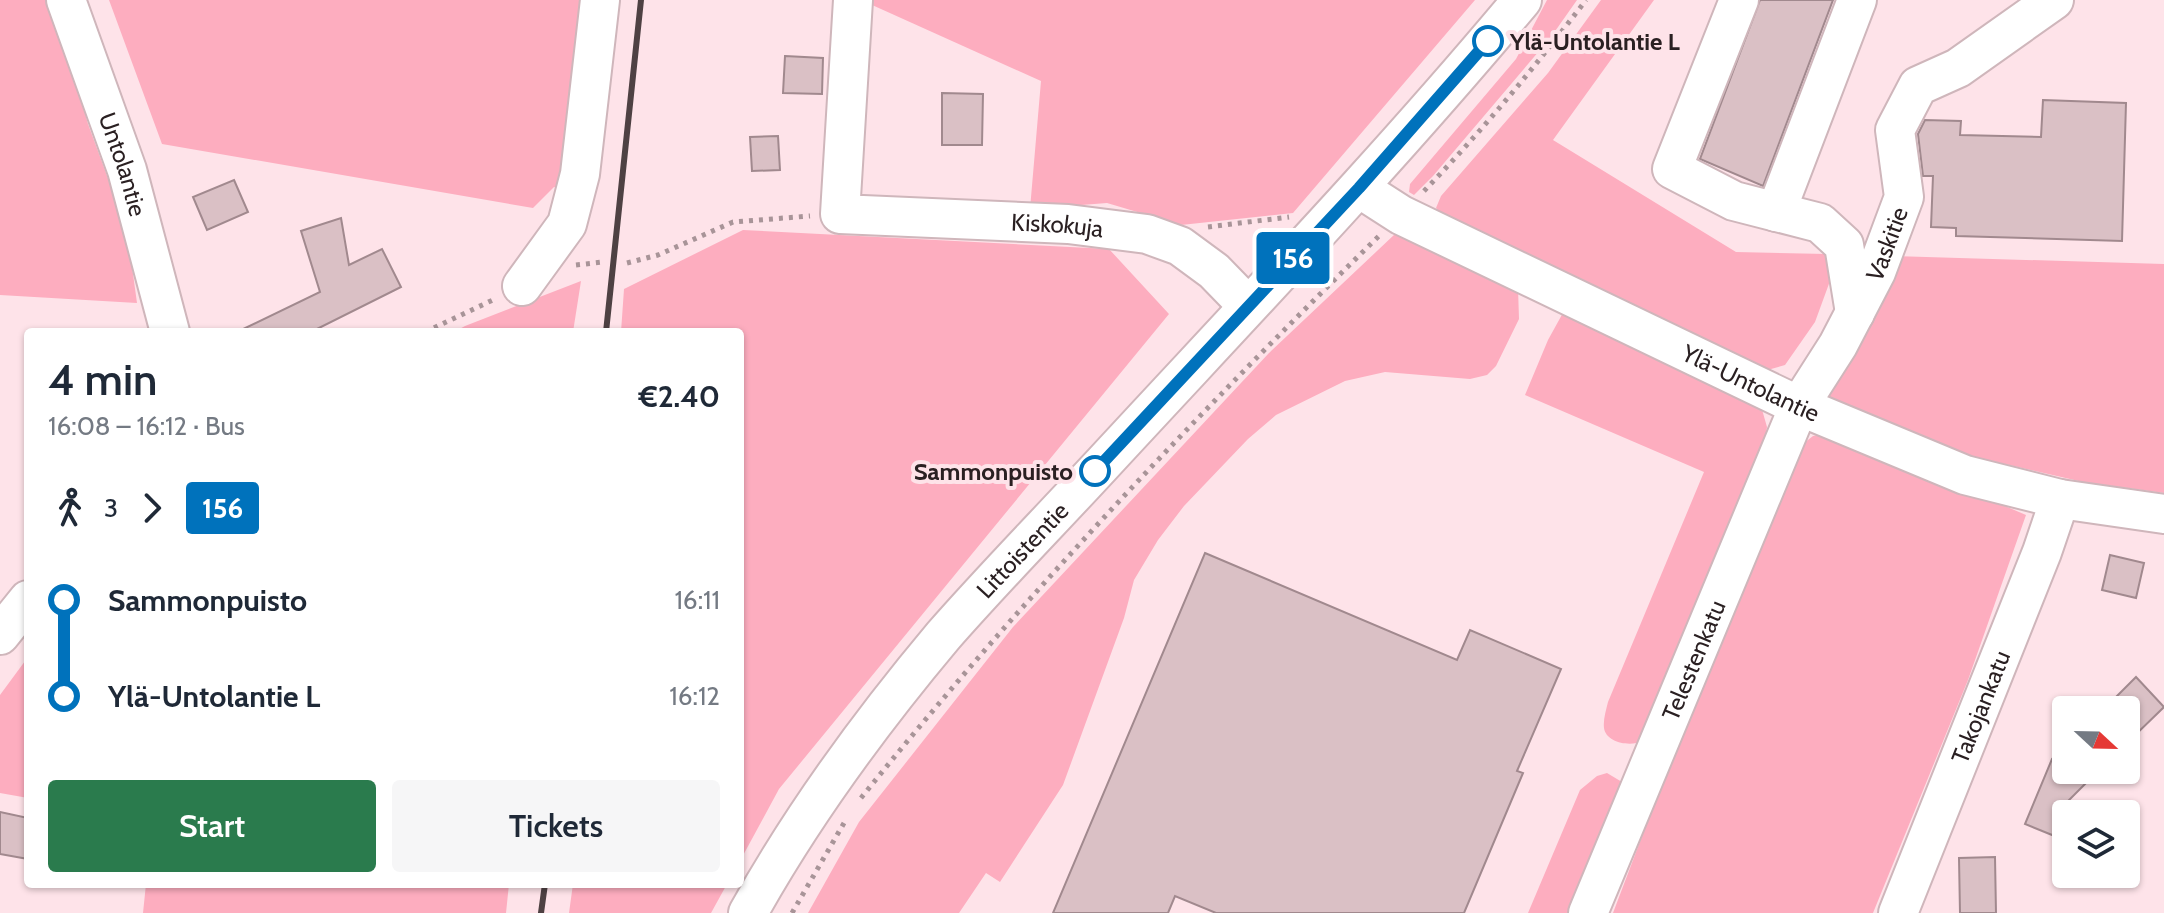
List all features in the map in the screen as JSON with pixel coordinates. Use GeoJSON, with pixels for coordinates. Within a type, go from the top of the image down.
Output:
{"type":"FeatureCollection","features":[{"type":"Feature","properties":{"kind":"street","name":"Untolantie"},"geometry":{"type":"LineString","coordinates":[[66,0],[127,170],[169,328]]}},
{"type":"Feature","properties":{"kind":"street"},"geometry":{"type":"LineString","coordinates":[[522,286],[567,224],[580,174],[600,0]]}},
{"type":"Feature","properties":{"kind":"street"},"geometry":{"type":"LineString","coordinates":[[840,214],[853,0]]}},
{"type":"Feature","properties":{"kind":"street","name":"Littoistentie"},"geometry":{"type":"LineString","coordinates":[[748,913],[792,837],[827,785],[945,635],[1359,188],[1522,0]]}},
{"type":"Feature","properties":{"kind":"street"},"geometry":{"type":"LineString","coordinates":[[1739,0],[1672,169],[1734,201],[1820,223],[1844,245],[1855,313]]}},
{"type":"Feature","properties":{"kind":"street"},"geometry":{"type":"LineString","coordinates":[[1776,212],[1857,0]]}},
{"type":"Feature","properties":{"kind":"street","name":"Vaskitie"},"geometry":{"type":"LineString","coordinates":[[1799,406],[1838,345],[1876,272],[1904,197],[1895,130],[1918,86],[1958,68],[2054,0]]}},
{"type":"Feature","properties":{"kind":"street","name":"Ylä-Untolantie"},"geometry":{"type":"LineString","coordinates":[[1359,188],[1401,215],[1799,406],[1965,475],[2060,499],[2164,514]]}},
{"type":"Feature","properties":{"kind":"street","name":"Kiskokuja"},"geometry":{"type":"LineString","coordinates":[[840,214],[1068,224],[1147,234],[1180,246],[1214,271],[1248,306]]}},
{"type":"Feature","properties":{"kind":"street","name":"Telestenkatu"},"geometry":{"type":"LineString","coordinates":[[1588,913],[1799,406]]}},
{"type":"Feature","properties":{"kind":"street","name":"Takojankatu"},"geometry":{"type":"LineString","coordinates":[[1898,913],[2036,567],[2060,499]]}},
{"type":"Feature","properties":{"kind":"street"},"geometry":{"type":"LineString","coordinates":[[0,635],[24,605]]}},
{"type":"Feature","properties":{"kind":"path"},"geometry":{"type":"LineString","coordinates":[[860,800],[979,657],[1129,491],[1274,339],[1463,151],[1586,0]]}},
{"type":"Feature","properties":{"kind":"path"},"geometry":{"type":"LineString","coordinates":[[627,263],[658,255],[733,222],[840,214]]}},
{"type":"Feature","properties":{"kind":"path"},"geometry":{"type":"LineString","coordinates":[[1195,228],[1290,217]]}},
{"type":"Feature","properties":{"kind":"path"},"geometry":{"type":"LineString","coordinates":[[792,913],[850,812]]}},
{"type":"Feature","properties":{"kind":"shaded area"},"geometry":{"type":"Polygon","coordinates":[[[0,0],[49,0],[63,33],[88,124],[127,230],[137,303],[0,295],[0,0]]]}},
{"type":"Feature","properties":{"kind":"shaded area"},"geometry":{"type":"Polygon","coordinates":[[[109,0],[614,0],[591,196],[554,187],[533,208],[162,144],[109,0]]]}},
{"type":"Feature","properties":{"kind":"shaded area"},"geometry":{"type":"Polygon","coordinates":[[[861,0],[1475,0],[1293,213],[1181,225],[1107,203],[1030,209],[1041,81],[861,0]]]}},
{"type":"Feature","properties":{"kind":"shaded area"},"geometry":{"type":"Polygon","coordinates":[[[1547,0],[1577,0],[1551,37],[1433,176],[1414,195],[1409,192],[1410,184],[1516,59],[1547,0]]]}},
{"type":"Feature","properties":{"kind":"shaded area"},"geometry":{"type":"Polygon","coordinates":[[[1601,0],[1654,0],[1553,140],[1736,252],[1827,254],[1830,281],[1815,322],[1785,365],[1764,371],[1443,217],[1436,208],[1441,196],[1548,73],[1601,0]]]}},
{"type":"Feature","properties":{"kind":"shaded area"},"geometry":{"type":"Polygon","coordinates":[[[743,230],[1109,249],[1169,314],[779,789],[744,854],[744,328],[621,328],[624,289],[743,230]]]}},
{"type":"Feature","properties":{"kind":"shaded area"},"geometry":{"type":"Polygon","coordinates":[[[1395,234],[1518,288],[1519,319],[1496,366],[1487,375],[1470,379],[1385,372],[1345,381],[1276,415],[1248,439],[1184,506],[1158,540],[1134,580],[1124,618],[1063,785],[1000,882],[986,873],[959,913],[808,913],[859,822],[1013,627],[1269,353],[1395,234]]]}},
{"type":"Feature","properties":{"kind":"shaded area"},"geometry":{"type":"Polygon","coordinates":[[[1893,256],[2164,264],[2164,493],[2083,482],[1923,445],[1840,411],[1821,391],[1893,256]]]}},
{"type":"Feature","properties":{"kind":"shaded area"},"geometry":{"type":"Polygon","coordinates":[[[581,281],[574,328],[461,328],[581,281]]]}},
{"type":"Feature","properties":{"kind":"shaded area"},"geometry":{"type":"Polygon","coordinates":[[[1564,311],[1761,406],[1767,427],[1765,441],[1642,741],[1637,743],[1620,742],[1609,737],[1604,728],[1606,708],[1704,472],[1525,395],[1564,311]]]}},
{"type":"Feature","properties":{"kind":"shaded area"},"geometry":{"type":"Polygon","coordinates":[[[1832,432],[2026,515],[1968,680],[1873,913],[1613,913],[1705,670],[1799,447],[1813,436],[1832,432]]]}},
{"type":"Feature","properties":{"kind":"shaded area"},"geometry":{"type":"Polygon","coordinates":[[[24,662],[24,797],[0,793],[0,695],[24,662]]]}},
{"type":"Feature","properties":{"kind":"shaded area"},"geometry":{"type":"Polygon","coordinates":[[[1607,773],[1622,782],[1572,913],[1528,913],[1580,790],[1597,776],[1607,773]]]}},
{"type":"Feature","properties":{"kind":"shaded area"},"geometry":{"type":"Polygon","coordinates":[[[146,888],[509,888],[506,913],[143,913],[146,888]]]}},
{"type":"Feature","properties":{"kind":"shaded area"},"geometry":{"type":"Polygon","coordinates":[[[572,888],[725,888],[711,913],[569,913],[572,888]]]}},
{"type":"Feature","properties":{"kind":"building"},"geometry":{"type":"Polygon","coordinates":[[[1760,0],[1833,0],[1763,186],[1700,159],[1760,0]]]}},
{"type":"Feature","properties":{"kind":"building"},"geometry":{"type":"Polygon","coordinates":[[[785,56],[823,58],[822,94],[783,93],[785,56]]]}},
{"type":"Feature","properties":{"kind":"building"},"geometry":{"type":"Polygon","coordinates":[[[942,93],[983,94],[982,145],[942,145],[942,93]]]}},
{"type":"Feature","properties":{"kind":"building"},"geometry":{"type":"Polygon","coordinates":[[[2043,100],[2126,103],[2122,241],[1956,236],[1956,228],[1931,227],[1933,176],[1923,176],[1918,134],[1925,120],[1961,121],[1960,135],[2041,137],[2043,100]]]}},
{"type":"Feature","properties":{"kind":"building"},"geometry":{"type":"Polygon","coordinates":[[[778,136],[780,170],[752,171],[750,137],[778,136]]]}},
{"type":"Feature","properties":{"kind":"building"},"geometry":{"type":"Polygon","coordinates":[[[234,180],[248,212],[207,230],[193,197],[234,180]]]}},
{"type":"Feature","properties":{"kind":"building"},"geometry":{"type":"Polygon","coordinates":[[[341,218],[349,265],[382,249],[401,287],[319,328],[245,328],[320,292],[301,231],[341,218]]]}},
{"type":"Feature","properties":{"kind":"building"},"geometry":{"type":"Polygon","coordinates":[[[1205,553],[1457,660],[1470,630],[1561,669],[1517,771],[1523,773],[1464,913],[1216,913],[1175,896],[1168,913],[1053,913],[1205,553]]]}},
{"type":"Feature","properties":{"kind":"building"},"geometry":{"type":"Polygon","coordinates":[[[2110,555],[2144,563],[2136,598],[2102,590],[2110,555]]]}},
{"type":"Feature","properties":{"kind":"building"},"geometry":{"type":"Polygon","coordinates":[[[2136,677],[2164,707],[2140,730],[2140,696],[2117,696],[2136,677]]]}},
{"type":"Feature","properties":{"kind":"building"},"geometry":{"type":"Polygon","coordinates":[[[2052,759],[2052,784],[2085,784],[2069,800],[2052,800],[2052,835],[2025,824],[2052,759]]]}},
{"type":"Feature","properties":{"kind":"building"},"geometry":{"type":"Polygon","coordinates":[[[0,812],[24,817],[24,858],[0,854],[0,812]]]}},
{"type":"Feature","properties":{"kind":"building"},"geometry":{"type":"Polygon","coordinates":[[[1995,857],[1996,913],[1960,913],[1959,858],[1995,857]]]}},
{"type":"Feature","properties":{"kind":"railway"},"geometry":{"type":"LineString","coordinates":[[606,328],[641,0]]}},
{"type":"Feature","properties":{"kind":"railway"},"geometry":{"type":"LineString","coordinates":[[541,913],[544,888]]}},
{"type":"Feature","properties":{"kind":"bus line","name":"156"},"geometry":{"type":"LineString","coordinates":[[1095,471],[1359,188],[1488,41]]}},
{"type":"Feature","properties":{"kind":"place","name":"Ylä-Untolantie L"},"geometry":{"type":"Point","coordinates":[1488,41]}},
{"type":"Feature","properties":{"kind":"place","name":"Sammonpuisto"},"geometry":{"type":"Point","coordinates":[1095,471]}}]}
